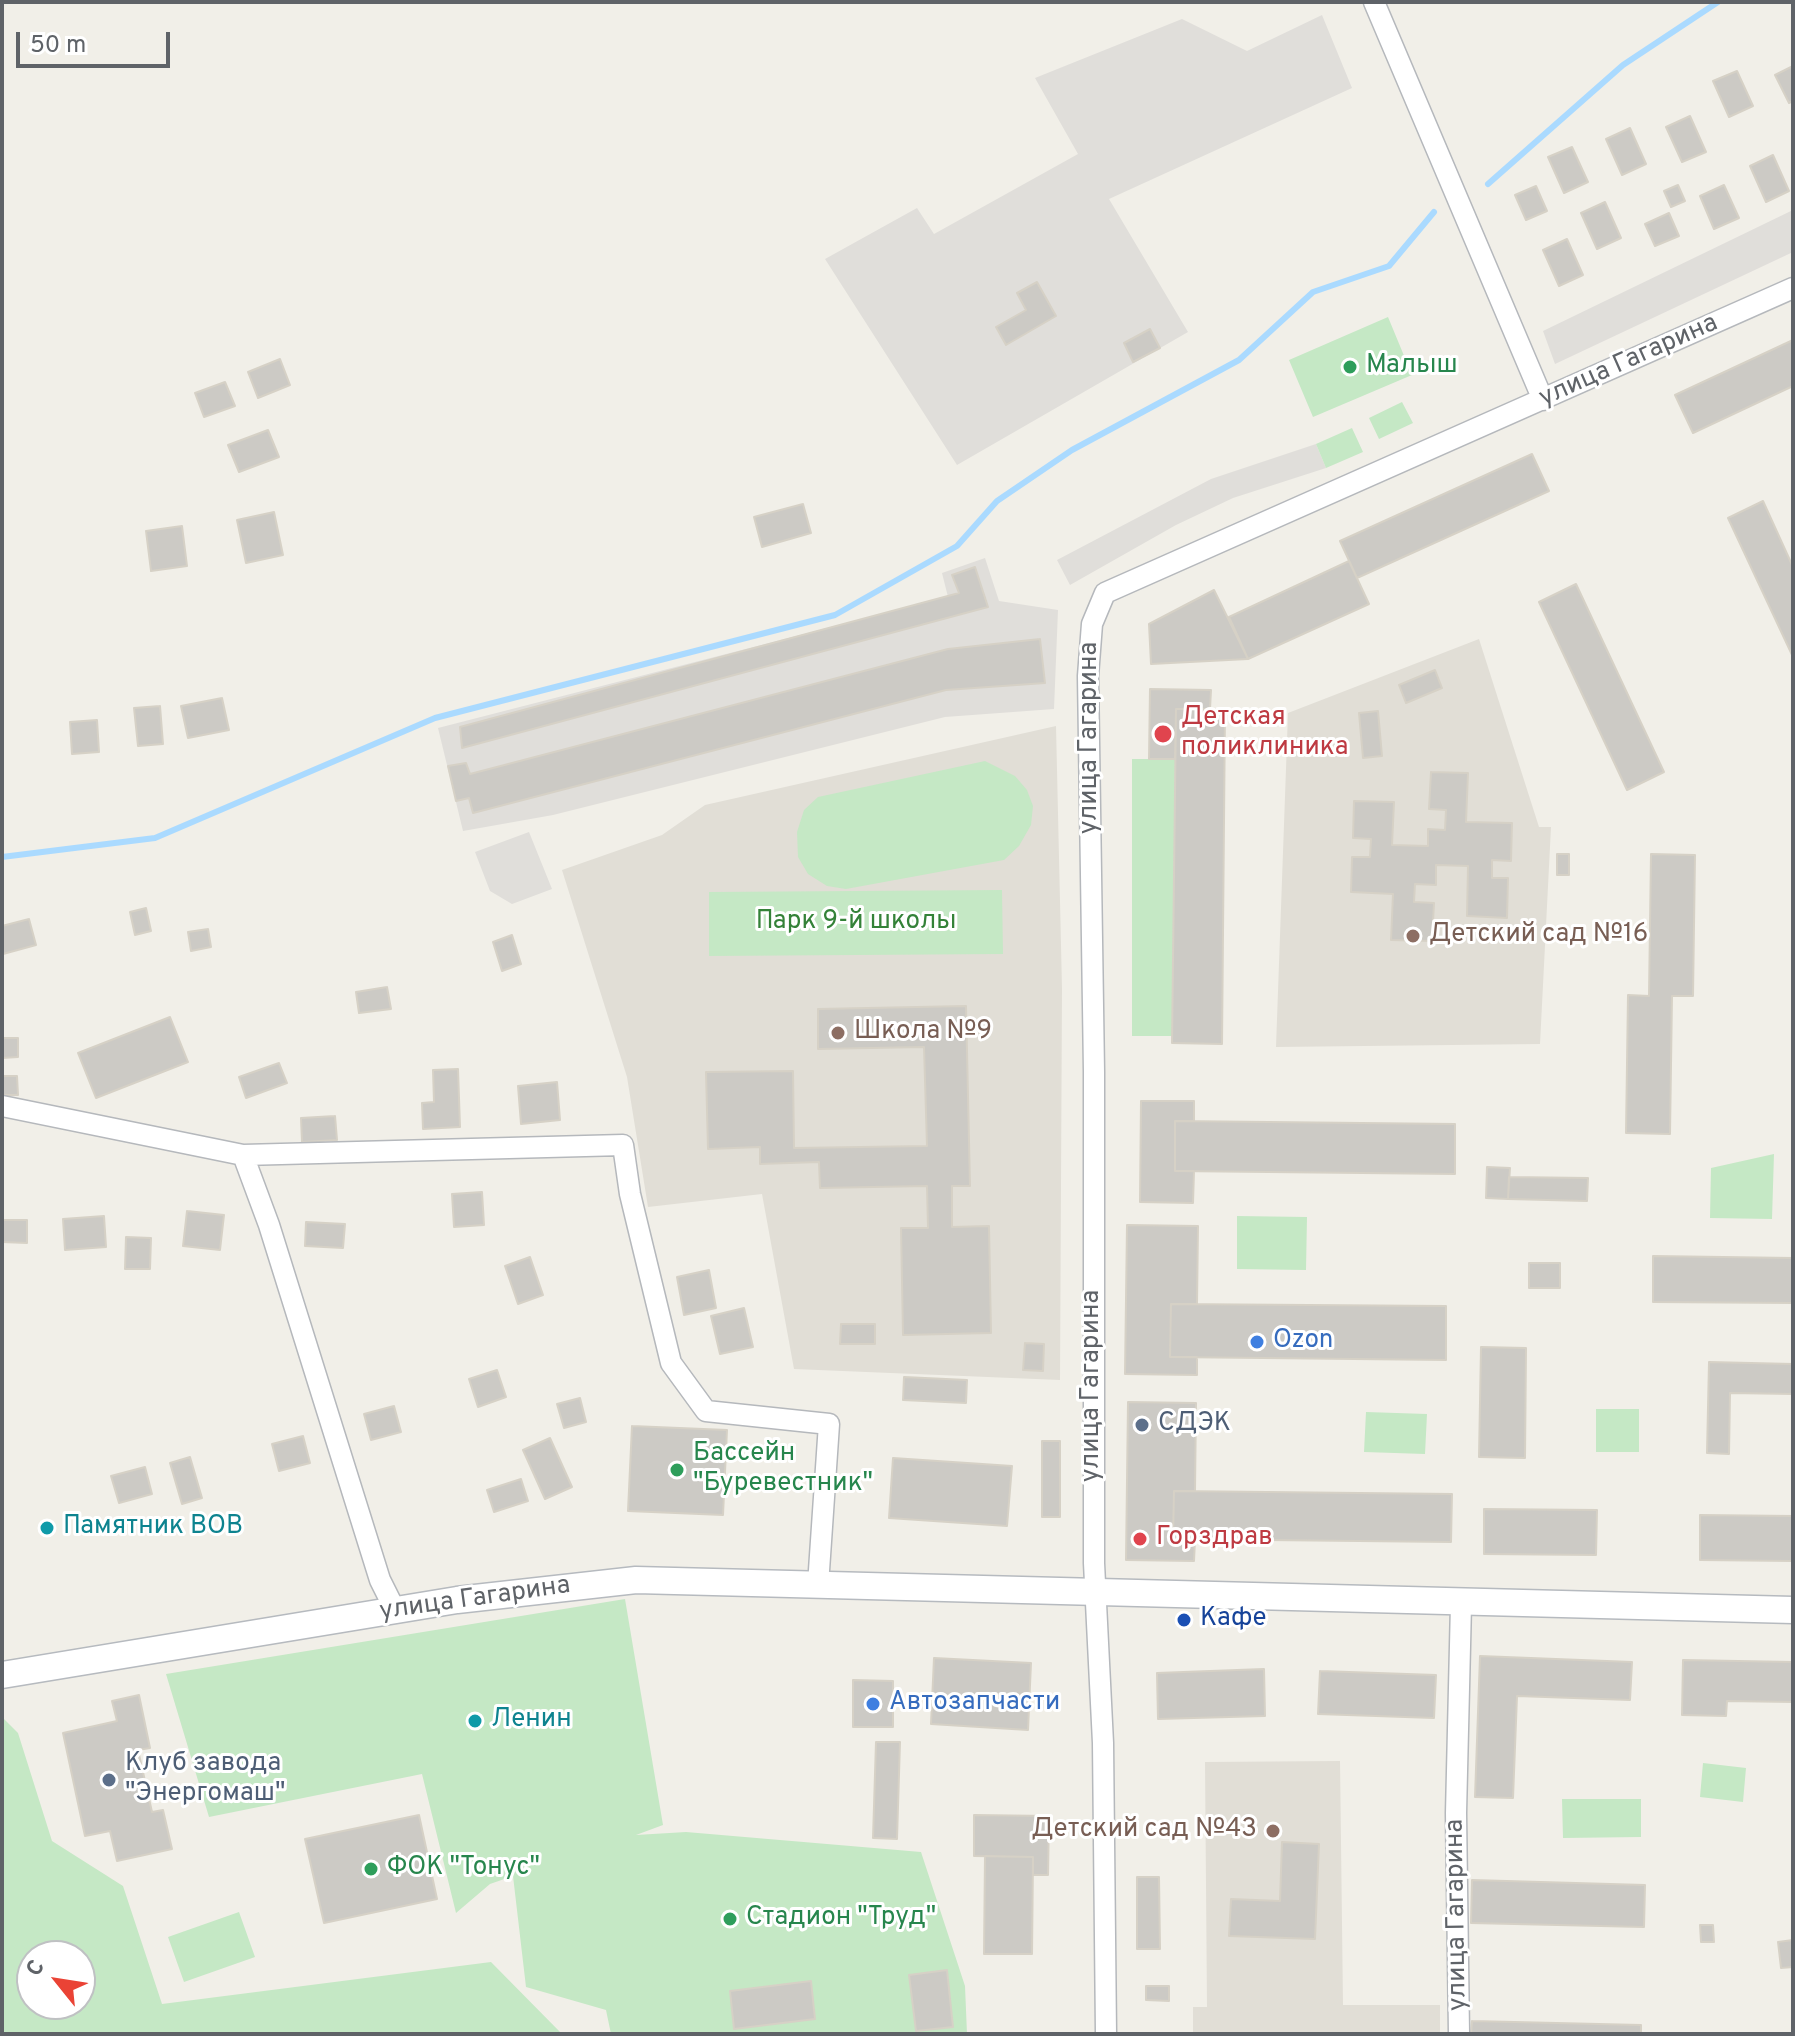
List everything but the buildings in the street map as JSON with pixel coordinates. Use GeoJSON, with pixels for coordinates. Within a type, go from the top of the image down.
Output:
{"type":"FeatureCollection","features":[{"type":"Feature","properties":{"kind":"main road","name":"улица Гагарина"},"geometry":{"type":"LineString","coordinates":[[2,1675],[395,1610],[636,1580],[1097,1590],[1461,1604],[1793,1610]]}},
{"type":"Feature","properties":{"kind":"street"},"geometry":{"type":"LineString","coordinates":[[1374,2],[1543,400]]}},
{"type":"Feature","properties":{"kind":"street","name":"улица Гагарина"},"geometry":{"type":"LineString","coordinates":[[1097,1590],[1094,1563],[1094,1072],[1088,676],[1092,624],[1105,593],[1793,288]]}},
{"type":"Feature","properties":{"kind":"street"},"geometry":{"type":"LineString","coordinates":[[2,1106],[243,1155],[623,1145],[630,1194],[671,1363],[706,1411],[829,1424],[818,1585]]}},
{"type":"Feature","properties":{"kind":"street"},"geometry":{"type":"LineString","coordinates":[[243,1155],[269,1225],[380,1580],[395,1610]]}},
{"type":"Feature","properties":{"kind":"street"},"geometry":{"type":"LineString","coordinates":[[1097,1590],[1103,1743],[1106,2034]]}},
{"type":"Feature","properties":{"kind":"street","name":"улица Гагарина"},"geometry":{"type":"LineString","coordinates":[[1459,2034],[1456,1813],[1461,1604]]}},
{"type":"Feature","properties":{"kind":"shaded area"},"geometry":{"type":"Polygon","coordinates":[[[1322,15],[1352,88],[1109,199],[1188,332],[957,465],[825,259],[917,208],[934,234],[1078,154],[1035,78],[1182,19],[1247,51],[1322,15]]]}},
{"type":"Feature","properties":{"kind":"shaded area"},"geometry":{"type":"Polygon","coordinates":[[[1793,210],[1793,252],[1555,364],[1543,331],[1793,210]]]}},
{"type":"Feature","properties":{"kind":"shaded area"},"geometry":{"type":"Polygon","coordinates":[[[1316,444],[1326,468],[1233,498],[1176,525],[1070,585],[1057,560],[1211,479],[1316,444]]]}},
{"type":"Feature","properties":{"kind":"shaded area"},"geometry":{"type":"Polygon","coordinates":[[[985,558],[999,601],[1058,610],[1054,709],[945,717],[553,815],[463,831],[438,728],[948,597],[942,573],[985,558]]]}},
{"type":"Feature","properties":{"kind":"shaded area","name":"Детский сад №16"},"geometry":{"type":"Polygon","coordinates":[[[1479,639],[1539,827],[1551,827],[1540,1044],[1276,1047],[1288,713],[1479,639]]]}},
{"type":"Feature","properties":{"kind":"shaded area","name":"Школа №9"},"geometry":{"type":"Polygon","coordinates":[[[1056,726],[1062,989],[1060,1380],[794,1369],[762,1194],[648,1207],[627,1077],[562,870],[662,835],[705,805],[1056,726]]]}},
{"type":"Feature","properties":{"kind":"shaded area"},"geometry":{"type":"Polygon","coordinates":[[[529,832],[552,889],[512,904],[490,891],[475,852],[529,832]]]}},
{"type":"Feature","properties":{"kind":"shaded area","name":"Детский сад №43"},"geometry":{"type":"Polygon","coordinates":[[[1340,1761],[1343,2005],[1440,2005],[1440,2034],[1193,2034],[1193,2007],[1207,2007],[1205,1762],[1340,1761]]]}},
{"type":"Feature","properties":{"kind":"green space","name":"Малыш"},"geometry":{"type":"Polygon","coordinates":[[[1388,317],[1412,375],[1313,417],[1289,360],[1388,317]]]}},
{"type":"Feature","properties":{"kind":"green space"},"geometry":{"type":"Polygon","coordinates":[[[1402,402],[1413,423],[1379,439],[1369,418],[1402,402]]]}},
{"type":"Feature","properties":{"kind":"green space"},"geometry":{"type":"Polygon","coordinates":[[[1352,428],[1363,452],[1326,468],[1316,444],[1352,428]]]}},
{"type":"Feature","properties":{"kind":"green space"},"geometry":{"type":"Polygon","coordinates":[[[1132,759],[1175,759],[1172,1036],[1132,1036],[1132,759]]]}},
{"type":"Feature","properties":{"kind":"green space"},"geometry":{"type":"Polygon","coordinates":[[[985,761],[1015,776],[1027,790],[1033,806],[1031,825],[1019,846],[1004,860],[846,889],[827,886],[808,874],[798,857],[797,832],[804,810],[818,797],[985,761]]]}},
{"type":"Feature","properties":{"kind":"green space","name":"Парк 9-й школы"},"geometry":{"type":"Polygon","coordinates":[[[1002,890],[1003,954],[709,956],[709,892],[1002,890]]]}},
{"type":"Feature","properties":{"kind":"green space"},"geometry":{"type":"Polygon","coordinates":[[[1774,1154],[1772,1219],[1710,1218],[1711,1168],[1774,1154]]]}},
{"type":"Feature","properties":{"kind":"green space"},"geometry":{"type":"Polygon","coordinates":[[[1237,1216],[1307,1217],[1306,1270],[1237,1269],[1237,1216]]]}},
{"type":"Feature","properties":{"kind":"green space"},"geometry":{"type":"Polygon","coordinates":[[[1596,1409],[1639,1409],[1639,1452],[1596,1452],[1596,1409]]]}},
{"type":"Feature","properties":{"kind":"green space"},"geometry":{"type":"Polygon","coordinates":[[[1366,1412],[1427,1414],[1425,1454],[1364,1452],[1366,1412]]]}},
{"type":"Feature","properties":{"kind":"green space"},"geometry":{"type":"Polygon","coordinates":[[[625,1599],[663,1825],[636,1835],[686,1832],[921,1852],[965,1986],[967,2034],[611,2034],[606,2010],[526,1987],[513,1876],[490,1884],[456,1913],[422,1774],[209,1817],[166,1674],[625,1599]]]}},
{"type":"Feature","properties":{"kind":"green space"},"geometry":{"type":"Polygon","coordinates":[[[2,1717],[18,1733],[52,1841],[123,1886],[162,2004],[491,1962],[562,2034],[2,2034],[2,1717]]]}},
{"type":"Feature","properties":{"kind":"green space"},"geometry":{"type":"Polygon","coordinates":[[[1703,1763],[1746,1768],[1743,1802],[1700,1797],[1703,1763]]]}},
{"type":"Feature","properties":{"kind":"green space"},"geometry":{"type":"Polygon","coordinates":[[[1562,1799],[1641,1799],[1641,1837],[1563,1838],[1562,1799]]]}},
{"type":"Feature","properties":{"kind":"green space"},"geometry":{"type":"Polygon","coordinates":[[[239,1912],[255,1957],[184,1982],[168,1937],[239,1912]]]}},
{"type":"Feature","properties":{"kind":"waterway"},"geometry":{"type":"LineString","coordinates":[[1488,184],[1623,65],[1718,2]]}},
{"type":"Feature","properties":{"kind":"waterway"},"geometry":{"type":"LineString","coordinates":[[2,857],[155,838],[435,718],[835,615],[957,546],[997,501],[1072,450],[1239,360],[1313,292],[1389,266],[1434,212]]}},
{"type":"Feature","properties":{"kind":"place","name":"Малыш"},"geometry":{"type":"Point","coordinates":[1350,367]}},
{"type":"Feature","properties":{"kind":"place","name":"Детская поликлиника"},"geometry":{"type":"Point","coordinates":[1163,734]}},
{"type":"Feature","properties":{"kind":"place","name":"Детский сад №16"},"geometry":{"type":"Point","coordinates":[1413,936]}},
{"type":"Feature","properties":{"kind":"place","name":"Школа №9"},"geometry":{"type":"Point","coordinates":[838,1033]}},
{"type":"Feature","properties":{"kind":"place","name":"Ozon"},"geometry":{"type":"Point","coordinates":[1257,1342]}},
{"type":"Feature","properties":{"kind":"place","name":"СДЭК"},"geometry":{"type":"Point","coordinates":[1142,1425]}},
{"type":"Feature","properties":{"kind":"place","name":"Бассейн \"Буревестник\""},"geometry":{"type":"Point","coordinates":[677,1470]}},
{"type":"Feature","properties":{"kind":"place","name":"Памятник ВОВ"},"geometry":{"type":"Point","coordinates":[47,1528]}},
{"type":"Feature","properties":{"kind":"place","name":"Горздрав"},"geometry":{"type":"Point","coordinates":[1140,1539]}},
{"type":"Feature","properties":{"kind":"place","name":"Кафе"},"geometry":{"type":"Point","coordinates":[1184,1620]}},
{"type":"Feature","properties":{"kind":"place","name":"Автозапчасти"},"geometry":{"type":"Point","coordinates":[873,1704]}},
{"type":"Feature","properties":{"kind":"place","name":"Ленин"},"geometry":{"type":"Point","coordinates":[475,1721]}},
{"type":"Feature","properties":{"kind":"place","name":"Клуб завода \"Энергомаш\""},"geometry":{"type":"Point","coordinates":[109,1780]}},
{"type":"Feature","properties":{"kind":"place","name":"Детский сад №43"},"geometry":{"type":"Point","coordinates":[1273,1831]}},
{"type":"Feature","properties":{"kind":"place","name":"ФОК \"Тонус\""},"geometry":{"type":"Point","coordinates":[371,1869]}},
{"type":"Feature","properties":{"kind":"place","name":"Стадион \"Труд\""},"geometry":{"type":"Point","coordinates":[730,1919]}}]}
